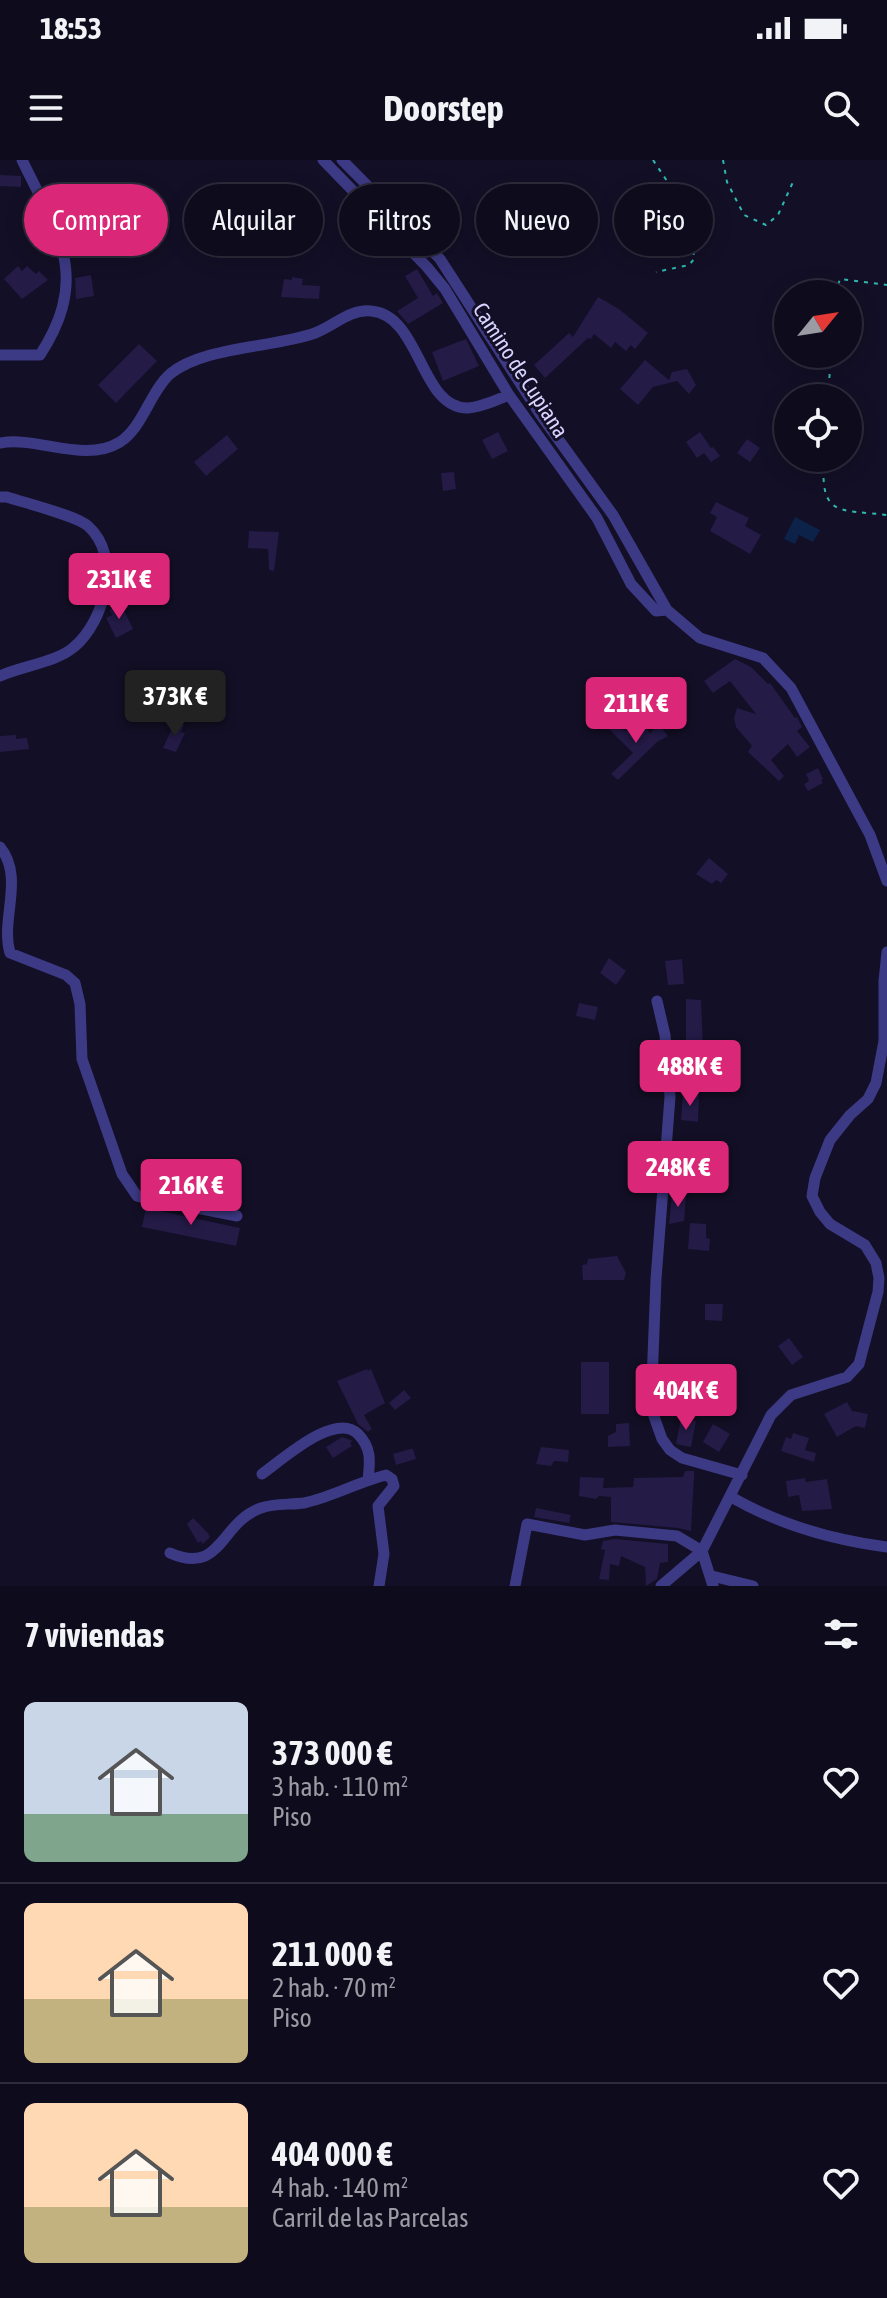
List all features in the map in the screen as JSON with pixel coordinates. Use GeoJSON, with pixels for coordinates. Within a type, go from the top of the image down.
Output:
{"type":"FeatureCollection","features":[{"type":"Feature","properties":{"kind":"street"},"geometry":{"type":"LineString","coordinates":[[0,355],[40,355],[63,309],[68,281],[62,243],[22,160]]}},
{"type":"Feature","properties":{"kind":"street","name":"Camino de Cupiana"},"geometry":{"type":"LineString","coordinates":[[323,160],[445,289],[509,395],[597,518],[631,584],[656,611],[667,610]]}},
{"type":"Feature","properties":{"kind":"street","name":"Camino de Cupiana"},"geometry":{"type":"LineString","coordinates":[[342,160],[440,259],[540,414],[613,515],[667,610],[700,638],[763,658],[791,688],[870,835],[887,881]]}},
{"type":"Feature","properties":{"kind":"street"},"geometry":{"type":"LineString","coordinates":[[0,443],[82,450],[106,447],[122,441],[167,377],[183,365],[315,333],[344,317],[370,311],[387,315],[400,326],[435,387],[451,405],[468,408],[509,395]]}},
{"type":"Feature","properties":{"kind":"street"},"geometry":{"type":"LineString","coordinates":[[0,497],[86,524],[103,550],[107,581],[91,625],[74,647],[54,658],[21,666],[0,676]]}},
{"type":"Feature","properties":{"kind":"street"},"geometry":{"type":"LineString","coordinates":[[0,847],[5,853],[12,883],[5,939],[10,953],[66,975],[75,983],[80,1004],[82,1059],[122,1174],[137,1196],[237,1216]]}},
{"type":"Feature","properties":{"kind":"street"},"geometry":{"type":"LineString","coordinates":[[661,1586],[702,1551],[771,1415],[791,1395],[847,1377],[859,1364],[878,1292],[876,1263],[865,1245],[830,1224],[812,1196],[815,1178],[830,1140],[868,1099],[876,1083],[884,1041],[887,952]]}},
{"type":"Feature","properties":{"kind":"street"},"geometry":{"type":"LineString","coordinates":[[657,1001],[665,1035],[670,1097],[656,1279],[651,1408],[662,1439],[670,1450],[682,1458],[742,1475]]}},
{"type":"Feature","properties":{"kind":"street"},"geometry":{"type":"LineString","coordinates":[[262,1474],[322,1432],[343,1427],[354,1430],[364,1440],[370,1455],[368,1480]]}},
{"type":"Feature","properties":{"kind":"street"},"geometry":{"type":"LineString","coordinates":[[170,1553],[194,1560],[207,1556],[237,1523],[260,1508],[306,1502],[386,1475],[392,1479],[394,1486],[378,1506],[384,1554],[379,1586]]}},
{"type":"Feature","properties":{"kind":"street"},"geometry":{"type":"LineString","coordinates":[[731,1497],[765,1515],[803,1529],[887,1547]]}},
{"type":"Feature","properties":{"kind":"street"},"geometry":{"type":"LineString","coordinates":[[515,1586],[527,1524],[585,1535],[615,1530],[677,1536],[702,1551],[712,1581],[753,1586]]}},
{"type":"Feature","properties":{"kind":"path"},"geometry":{"type":"LineString","coordinates":[[653,160],[671,187],[695,258],[689,265],[656,272]]}},
{"type":"Feature","properties":{"kind":"path"},"geometry":{"type":"LineString","coordinates":[[723,160],[727,182],[744,215],[766,225],[778,215],[793,182]]}},
{"type":"Feature","properties":{"kind":"path"},"geometry":{"type":"LineString","coordinates":[[862,282],[887,285]]}},
{"type":"Feature","properties":{"kind":"path"},"geometry":{"type":"LineString","coordinates":[[823,472],[822,487],[828,501],[841,509],[887,515]]}},
{"type":"Feature","properties":{"kind":"water"},"geometry":{"type":"Polygon","coordinates":[[[795,517],[820,530],[813,542],[799,535],[795,544],[784,539],[795,517]]]}},
{"type":"Feature","properties":{"kind":"building"},"geometry":{"type":"Polygon","coordinates":[[[0,175],[21,176],[21,187],[0,186],[0,175]]]}},
{"type":"Feature","properties":{"kind":"building"},"geometry":{"type":"Polygon","coordinates":[[[18,266],[22,271],[27,266],[36,274],[39,271],[48,280],[22,299],[4,279],[18,266]]]}},
{"type":"Feature","properties":{"kind":"building"},"geometry":{"type":"Polygon","coordinates":[[[417,269],[433,296],[437,293],[443,303],[408,324],[397,311],[418,298],[405,276],[417,269]]]}},
{"type":"Feature","properties":{"kind":"building"},"geometry":{"type":"Polygon","coordinates":[[[91,275],[94,296],[76,299],[75,278],[91,275]]]}},
{"type":"Feature","properties":{"kind":"building"},"geometry":{"type":"Polygon","coordinates":[[[292,277],[303,279],[302,285],[320,286],[319,299],[281,297],[284,279],[292,280],[292,277]]]}},
{"type":"Feature","properties":{"kind":"building"},"geometry":{"type":"Polygon","coordinates":[[[598,297],[619,309],[648,333],[635,349],[631,345],[626,351],[615,342],[611,348],[594,334],[545,378],[534,365],[569,333],[573,337],[598,297]]]}},
{"type":"Feature","properties":{"kind":"building"},"geometry":{"type":"Polygon","coordinates":[[[466,339],[479,366],[443,381],[432,352],[466,339]]]}},
{"type":"Feature","properties":{"kind":"building"},"geometry":{"type":"Polygon","coordinates":[[[139,344],[157,361],[116,403],[98,385],[139,344]]]}},
{"type":"Feature","properties":{"kind":"building"},"geometry":{"type":"Polygon","coordinates":[[[645,360],[669,380],[672,372],[687,369],[696,385],[689,394],[677,381],[653,387],[638,405],[620,389],[645,360]]]}},
{"type":"Feature","properties":{"kind":"building"},"geometry":{"type":"Polygon","coordinates":[[[498,432],[508,451],[492,459],[482,440],[498,432]]]}},
{"type":"Feature","properties":{"kind":"building"},"geometry":{"type":"Polygon","coordinates":[[[700,432],[720,456],[711,462],[704,453],[697,458],[686,442],[700,432]]]}},
{"type":"Feature","properties":{"kind":"building"},"geometry":{"type":"Polygon","coordinates":[[[227,435],[238,449],[206,476],[194,462],[227,435]]]}},
{"type":"Feature","properties":{"kind":"building"},"geometry":{"type":"Polygon","coordinates":[[[747,439],[760,448],[750,462],[737,453],[747,439]]]}},
{"type":"Feature","properties":{"kind":"building"},"geometry":{"type":"Polygon","coordinates":[[[454,472],[456,489],[443,491],[441,473],[454,472]]]}},
{"type":"Feature","properties":{"kind":"building"},"geometry":{"type":"Polygon","coordinates":[[[716,502],[749,518],[745,526],[761,535],[750,554],[710,531],[717,517],[710,513],[716,502]]]}},
{"type":"Feature","properties":{"kind":"building"},"geometry":{"type":"Polygon","coordinates":[[[249,531],[279,532],[274,571],[269,570],[268,549],[248,548],[249,531]]]}},
{"type":"Feature","properties":{"kind":"building"},"geometry":{"type":"Polygon","coordinates":[[[121,604],[133,629],[116,638],[106,618],[112,615],[109,610],[121,604]]]}},
{"type":"Feature","properties":{"kind":"building"},"geometry":{"type":"Polygon","coordinates":[[[735,659],[751,667],[770,683],[797,717],[802,727],[797,731],[810,747],[797,757],[788,744],[771,760],[784,776],[779,781],[748,752],[752,746],[736,727],[734,718],[737,708],[756,714],[730,681],[713,693],[704,681],[735,659]]]}},
{"type":"Feature","properties":{"kind":"building"},"geometry":{"type":"Polygon","coordinates":[[[175,722],[184,725],[181,732],[185,733],[176,752],[163,748],[175,722]]]}},
{"type":"Feature","properties":{"kind":"building"},"geometry":{"type":"Polygon","coordinates":[[[604,724],[635,733],[644,726],[650,733],[659,725],[668,736],[657,742],[618,780],[611,774],[633,753],[604,724]]]}},
{"type":"Feature","properties":{"kind":"building"},"geometry":{"type":"Polygon","coordinates":[[[16,735],[16,739],[27,738],[29,749],[0,752],[0,736],[16,735]]]}},
{"type":"Feature","properties":{"kind":"building"},"geometry":{"type":"Polygon","coordinates":[[[818,768],[823,783],[808,791],[804,784],[809,781],[806,774],[818,768]]]}},
{"type":"Feature","properties":{"kind":"building"},"geometry":{"type":"Polygon","coordinates":[[[709,858],[728,874],[721,883],[716,880],[712,884],[696,874],[709,858]]]}},
{"type":"Feature","properties":{"kind":"building"},"geometry":{"type":"Polygon","coordinates":[[[609,958],[626,971],[616,985],[600,973],[609,958]]]}},
{"type":"Feature","properties":{"kind":"building"},"geometry":{"type":"Polygon","coordinates":[[[682,959],[684,984],[668,985],[665,961],[682,959]]]}},
{"type":"Feature","properties":{"kind":"building"},"geometry":{"type":"Polygon","coordinates":[[[686,999],[701,1000],[703,1046],[686,1047],[686,999]]]}},
{"type":"Feature","properties":{"kind":"building"},"geometry":{"type":"Polygon","coordinates":[[[579,1003],[598,1007],[595,1020],[576,1016],[579,1003]]]}},
{"type":"Feature","properties":{"kind":"building"},"geometry":{"type":"Polygon","coordinates":[[[683,1094],[699,1095],[698,1122],[681,1120],[683,1094]]]}},
{"type":"Feature","properties":{"kind":"building"},"geometry":{"type":"Polygon","coordinates":[[[682,1141],[698,1142],[697,1157],[681,1156],[682,1141]]]}},
{"type":"Feature","properties":{"kind":"building"},"geometry":{"type":"Polygon","coordinates":[[[635,1162],[654,1163],[653,1186],[634,1185],[635,1162]]]}},
{"type":"Feature","properties":{"kind":"building"},"geometry":{"type":"Polygon","coordinates":[[[672,1195],[686,1196],[684,1221],[669,1224],[672,1195]]]}},
{"type":"Feature","properties":{"kind":"building"},"geometry":{"type":"Polygon","coordinates":[[[146,1208],[240,1228],[236,1246],[142,1227],[146,1208]]]}},
{"type":"Feature","properties":{"kind":"building"},"geometry":{"type":"Polygon","coordinates":[[[690,1223],[706,1224],[709,1251],[688,1249],[690,1223]]]}},
{"type":"Feature","properties":{"kind":"building"},"geometry":{"type":"Polygon","coordinates":[[[617,1256],[626,1273],[624,1280],[583,1280],[582,1265],[587,1264],[588,1259],[617,1256]]]}},
{"type":"Feature","properties":{"kind":"building"},"geometry":{"type":"Polygon","coordinates":[[[705,1304],[723,1304],[722,1321],[705,1320],[705,1304]]]}},
{"type":"Feature","properties":{"kind":"building"},"geometry":{"type":"Polygon","coordinates":[[[789,1338],[803,1357],[792,1365],[778,1346],[789,1338]]]}},
{"type":"Feature","properties":{"kind":"building"},"geometry":{"type":"Polygon","coordinates":[[[581,1362],[609,1362],[609,1414],[581,1414],[581,1362]]]}},
{"type":"Feature","properties":{"kind":"building"},"geometry":{"type":"Polygon","coordinates":[[[371,1369],[385,1403],[364,1415],[372,1429],[368,1432],[358,1424],[337,1381],[371,1369]]]}},
{"type":"Feature","properties":{"kind":"building"},"geometry":{"type":"Polygon","coordinates":[[[713,1372],[731,1378],[726,1393],[708,1387],[713,1372]]]}},
{"type":"Feature","properties":{"kind":"building"},"geometry":{"type":"Polygon","coordinates":[[[404,1390],[411,1398],[395,1410],[389,1403],[404,1390]]]}},
{"type":"Feature","properties":{"kind":"building"},"geometry":{"type":"Polygon","coordinates":[[[847,1402],[852,1411],[868,1414],[865,1428],[856,1426],[837,1437],[824,1414],[847,1402]]]}},
{"type":"Feature","properties":{"kind":"building"},"geometry":{"type":"Polygon","coordinates":[[[681,1418],[696,1421],[691,1447],[676,1444],[681,1418]]]}},
{"type":"Feature","properties":{"kind":"building"},"geometry":{"type":"Polygon","coordinates":[[[629,1423],[630,1446],[608,1447],[608,1436],[616,1432],[616,1424],[629,1423]]]}},
{"type":"Feature","properties":{"kind":"building"},"geometry":{"type":"Polygon","coordinates":[[[713,1424],[730,1434],[719,1452],[703,1442],[713,1424]]]}},
{"type":"Feature","properties":{"kind":"building"},"geometry":{"type":"Polygon","coordinates":[[[793,1433],[809,1438],[805,1450],[816,1453],[814,1462],[781,1451],[786,1437],[791,1439],[793,1433]]]}},
{"type":"Feature","properties":{"kind":"building"},"geometry":{"type":"Polygon","coordinates":[[[342,1437],[353,1441],[350,1443],[352,1446],[333,1458],[326,1447],[342,1437]]]}},
{"type":"Feature","properties":{"kind":"building"},"geometry":{"type":"Polygon","coordinates":[[[541,1447],[569,1450],[568,1462],[554,1461],[551,1466],[536,1464],[541,1447]]]}},
{"type":"Feature","properties":{"kind":"building"},"geometry":{"type":"Polygon","coordinates":[[[413,1449],[416,1459],[396,1465],[393,1454],[413,1449]]]}},
{"type":"Feature","properties":{"kind":"building"},"geometry":{"type":"Polygon","coordinates":[[[685,1471],[694,1471],[691,1531],[611,1522],[611,1497],[599,1496],[596,1499],[579,1496],[580,1477],[604,1478],[603,1488],[633,1487],[634,1478],[683,1477],[685,1471]]]}},
{"type":"Feature","properties":{"kind":"building"},"geometry":{"type":"Polygon","coordinates":[[[805,1478],[806,1482],[827,1479],[832,1509],[802,1511],[799,1495],[788,1497],[786,1481],[805,1478]]]}},
{"type":"Feature","properties":{"kind":"building"},"geometry":{"type":"Polygon","coordinates":[[[536,1508],[571,1515],[569,1523],[534,1517],[536,1508]]]}},
{"type":"Feature","properties":{"kind":"building"},"geometry":{"type":"Polygon","coordinates":[[[193,1518],[210,1537],[203,1544],[201,1541],[198,1543],[187,1524],[193,1518]]]}},
{"type":"Feature","properties":{"kind":"building"},"geometry":{"type":"Polygon","coordinates":[[[615,1539],[668,1544],[668,1562],[660,1563],[657,1579],[646,1586],[645,1567],[621,1556],[619,1566],[610,1564],[609,1580],[599,1579],[605,1550],[601,1549],[603,1541],[615,1539]]]}}]}
